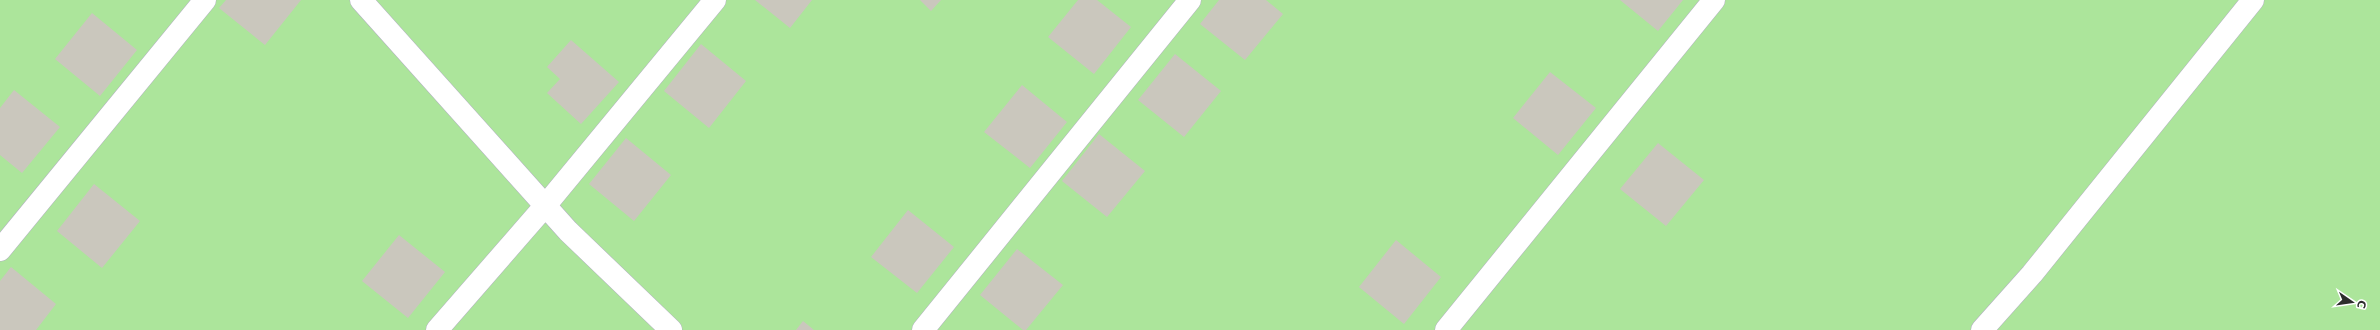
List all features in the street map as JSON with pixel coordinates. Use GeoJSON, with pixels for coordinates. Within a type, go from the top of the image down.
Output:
{"type":"FeatureCollection","features":[{"type":"Feature","properties":{"kind":"street"},"geometry":{"type":"LineString","coordinates":[[0,250],[206,0]]}},
{"type":"Feature","properties":{"kind":"street"},"geometry":{"type":"LineString","coordinates":[[361,0],[568,231],[671,330]]}},
{"type":"Feature","properties":{"kind":"street"},"geometry":{"type":"LineString","coordinates":[[437,330],[546,206],[715,0]]}},
{"type":"Feature","properties":{"kind":"street"},"geometry":{"type":"LineString","coordinates":[[923,330],[1190,0]]}},
{"type":"Feature","properties":{"kind":"street"},"geometry":{"type":"LineString","coordinates":[[1446,330],[1714,0]]}},
{"type":"Feature","properties":{"kind":"street"},"geometry":{"type":"LineString","coordinates":[[1982,330],[2032,274],[2253,0]]}},
{"type":"Feature","properties":{"kind":"green space"},"geometry":{"type":"Polygon","coordinates":[[[0,0],[2380,0],[2380,330],[0,330],[0,0]]]}},
{"type":"Feature","properties":{"kind":"building"},"geometry":{"type":"Polygon","coordinates":[[[226,0],[301,0],[265,45],[219,8],[226,0]]]}},
{"type":"Feature","properties":{"kind":"building"},"geometry":{"type":"Polygon","coordinates":[[[755,0],[812,0],[790,28],[755,0]]]}},
{"type":"Feature","properties":{"kind":"building"},"geometry":{"type":"Polygon","coordinates":[[[920,0],[941,0],[931,11],[920,0]]]}},
{"type":"Feature","properties":{"kind":"building"},"geometry":{"type":"Polygon","coordinates":[[[1078,0],[1097,0],[1131,27],[1094,74],[1048,37],[1078,0]]]}},
{"type":"Feature","properties":{"kind":"building"},"geometry":{"type":"Polygon","coordinates":[[[1219,0],[1266,0],[1283,14],[1245,60],[1200,24],[1219,0]]]}},
{"type":"Feature","properties":{"kind":"building"},"geometry":{"type":"Polygon","coordinates":[[[1620,0],[1683,0],[1658,31],[1620,0]]]}},
{"type":"Feature","properties":{"kind":"building"},"geometry":{"type":"Polygon","coordinates":[[[92,13],[137,50],[100,96],[55,59],[92,13]]]}},
{"type":"Feature","properties":{"kind":"building"},"geometry":{"type":"Polygon","coordinates":[[[571,40],[619,82],[581,124],[547,93],[560,79],[547,67],[571,40]]]}},
{"type":"Feature","properties":{"kind":"building"},"geometry":{"type":"Polygon","coordinates":[[[701,44],[746,81],[709,128],[664,91],[701,44]]]}},
{"type":"Feature","properties":{"kind":"building"},"geometry":{"type":"Polygon","coordinates":[[[1175,54],[1221,91],[1184,137],[1138,100],[1175,54]]]}},
{"type":"Feature","properties":{"kind":"building"},"geometry":{"type":"Polygon","coordinates":[[[1550,72],[1596,108],[1558,155],[1513,118],[1550,72]]]}},
{"type":"Feature","properties":{"kind":"building"},"geometry":{"type":"Polygon","coordinates":[[[1022,85],[1067,122],[1030,168],[984,132],[1022,85]]]}},
{"type":"Feature","properties":{"kind":"building"},"geometry":{"type":"Polygon","coordinates":[[[14,90],[60,127],[22,173],[0,155],[0,108],[14,90]]]}},
{"type":"Feature","properties":{"kind":"building"},"geometry":{"type":"Polygon","coordinates":[[[1099,134],[1145,171],[1107,217],[1062,181],[1099,134]]]}},
{"type":"Feature","properties":{"kind":"building"},"geometry":{"type":"Polygon","coordinates":[[[626,138],[671,175],[634,221],[589,184],[626,138]]]}},
{"type":"Feature","properties":{"kind":"building"},"geometry":{"type":"Polygon","coordinates":[[[1658,143],[1704,180],[1666,226],[1620,189],[1658,143]]]}},
{"type":"Feature","properties":{"kind":"building"},"geometry":{"type":"Polygon","coordinates":[[[94,184],[140,221],[102,268],[57,231],[94,184]]]}},
{"type":"Feature","properties":{"kind":"building"},"geometry":{"type":"Polygon","coordinates":[[[908,210],[954,247],[917,293],[871,257],[908,210]]]}},
{"type":"Feature","properties":{"kind":"building"},"geometry":{"type":"Polygon","coordinates":[[[399,235],[445,272],[408,318],[362,281],[399,235]]]}},
{"type":"Feature","properties":{"kind":"building"},"geometry":{"type":"Polygon","coordinates":[[[1396,240],[1441,277],[1404,324],[1359,287],[1396,240]]]}},
{"type":"Feature","properties":{"kind":"building"},"geometry":{"type":"Polygon","coordinates":[[[1017,249],[1063,285],[1026,330],[1023,330],[980,295],[1017,249]]]}},
{"type":"Feature","properties":{"kind":"building"},"geometry":{"type":"Polygon","coordinates":[[[11,267],[56,304],[36,330],[0,330],[0,281],[11,267]]]}},
{"type":"Feature","properties":{"kind":"building"},"geometry":{"type":"Polygon","coordinates":[[[803,321],[814,330],[796,330],[803,321]]]}}]}
